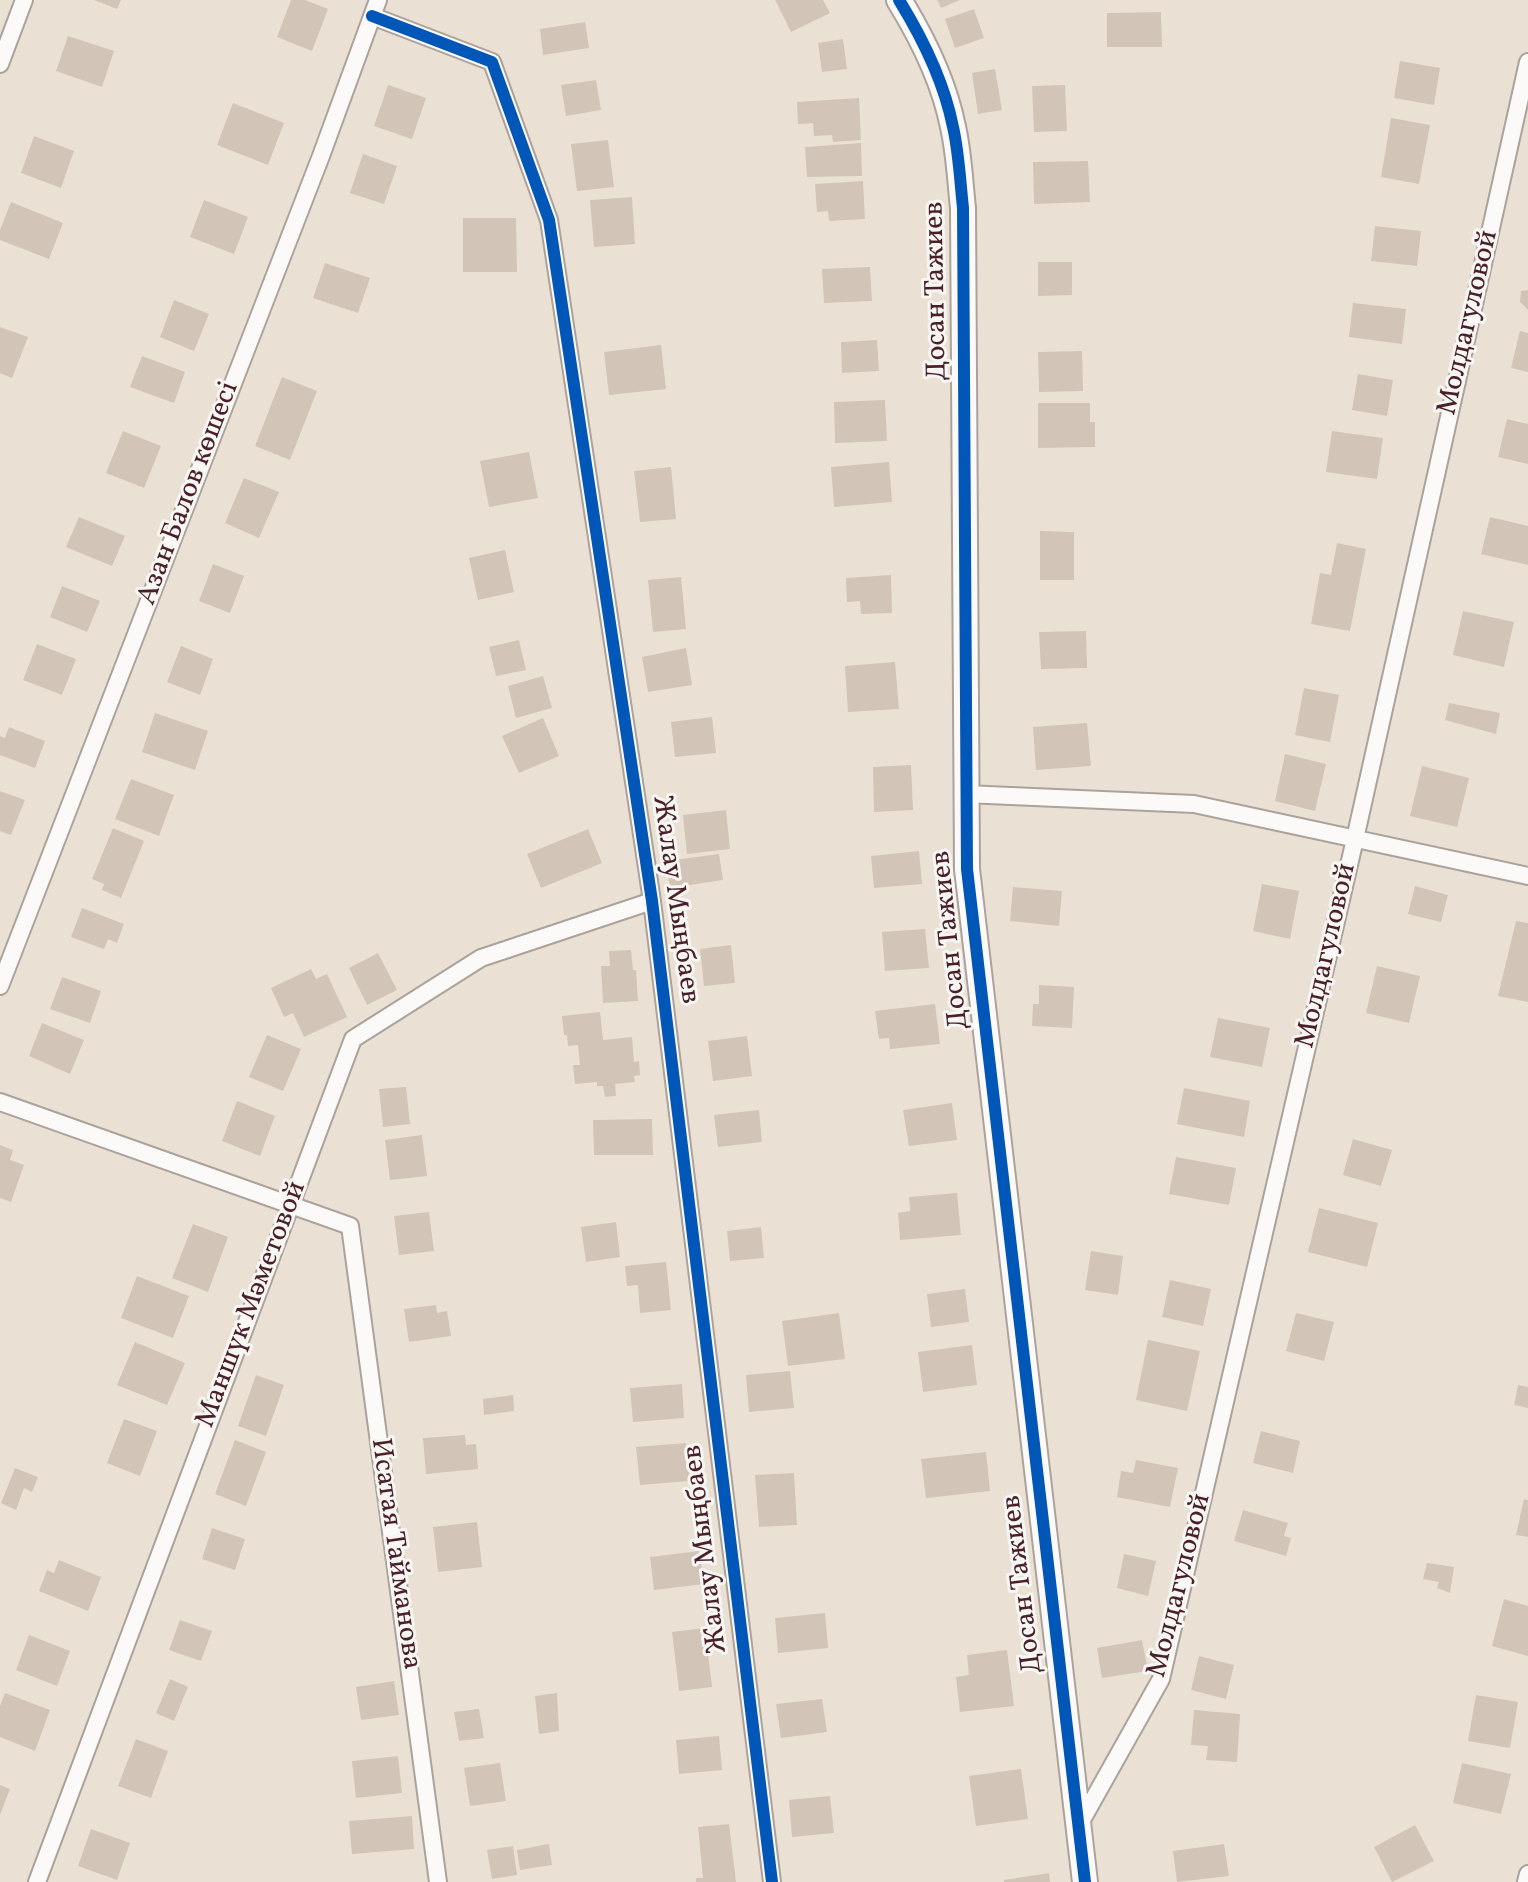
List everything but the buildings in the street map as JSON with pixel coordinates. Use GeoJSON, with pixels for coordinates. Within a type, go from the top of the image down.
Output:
{"type":"FeatureCollection","features":[{"type":"Feature","properties":{"kind":"street"},"geometry":{"type":"LineString","coordinates":[[0,64],[24,0]]}},
{"type":"Feature","properties":{"kind":"street","name":"Досан Тажиев"},"geometry":{"type":"LineString","coordinates":[[899,0],[942,84],[953,128],[963,208],[967,869],[1085,1882]]}},
{"type":"Feature","properties":{"kind":"street","name":"Жалау Мыңбаев"},"geometry":{"type":"LineString","coordinates":[[375,8],[492,62],[549,220],[652,901],[772,1882]]}},
{"type":"Feature","properties":{"kind":"street","name":"Азан Балов көшесі"},"geometry":{"type":"LineString","coordinates":[[0,986],[321,156],[375,8]]}},
{"type":"Feature","properties":{"kind":"street","name":"Молдагуловой"},"geometry":{"type":"LineString","coordinates":[[1077,1830],[1161,1679],[1355,839],[1528,62]]}},
{"type":"Feature","properties":{"kind":"street"},"geometry":{"type":"LineString","coordinates":[[965,794],[1194,804],[1528,876]]}},
{"type":"Feature","properties":{"kind":"street","name":"Маншүк Мәметовой"},"geometry":{"type":"LineString","coordinates":[[37,1882],[353,1039],[481,958],[652,901]]}},
{"type":"Feature","properties":{"kind":"street"},"geometry":{"type":"LineString","coordinates":[[0,1102],[291,1206]]}},
{"type":"Feature","properties":{"kind":"street","name":"Исатая Тайманова"},"geometry":{"type":"LineString","coordinates":[[291,1206],[350,1226],[438,1882]]}},
{"type":"Feature","properties":{"kind":"street"},"geometry":{"type":"LineString","coordinates":[[1526,1882],[1528,1874]]}},
{"type":"Feature","properties":{"kind":"cycle path"},"geometry":{"type":"LineString","coordinates":[[899,0],[938,77],[949,110],[959,167],[963,208],[967,869],[1085,1882]]}},
{"type":"Feature","properties":{"kind":"cycle path"},"geometry":{"type":"LineString","coordinates":[[372,16],[492,62],[549,220],[652,901],[772,1882]]}}]}
